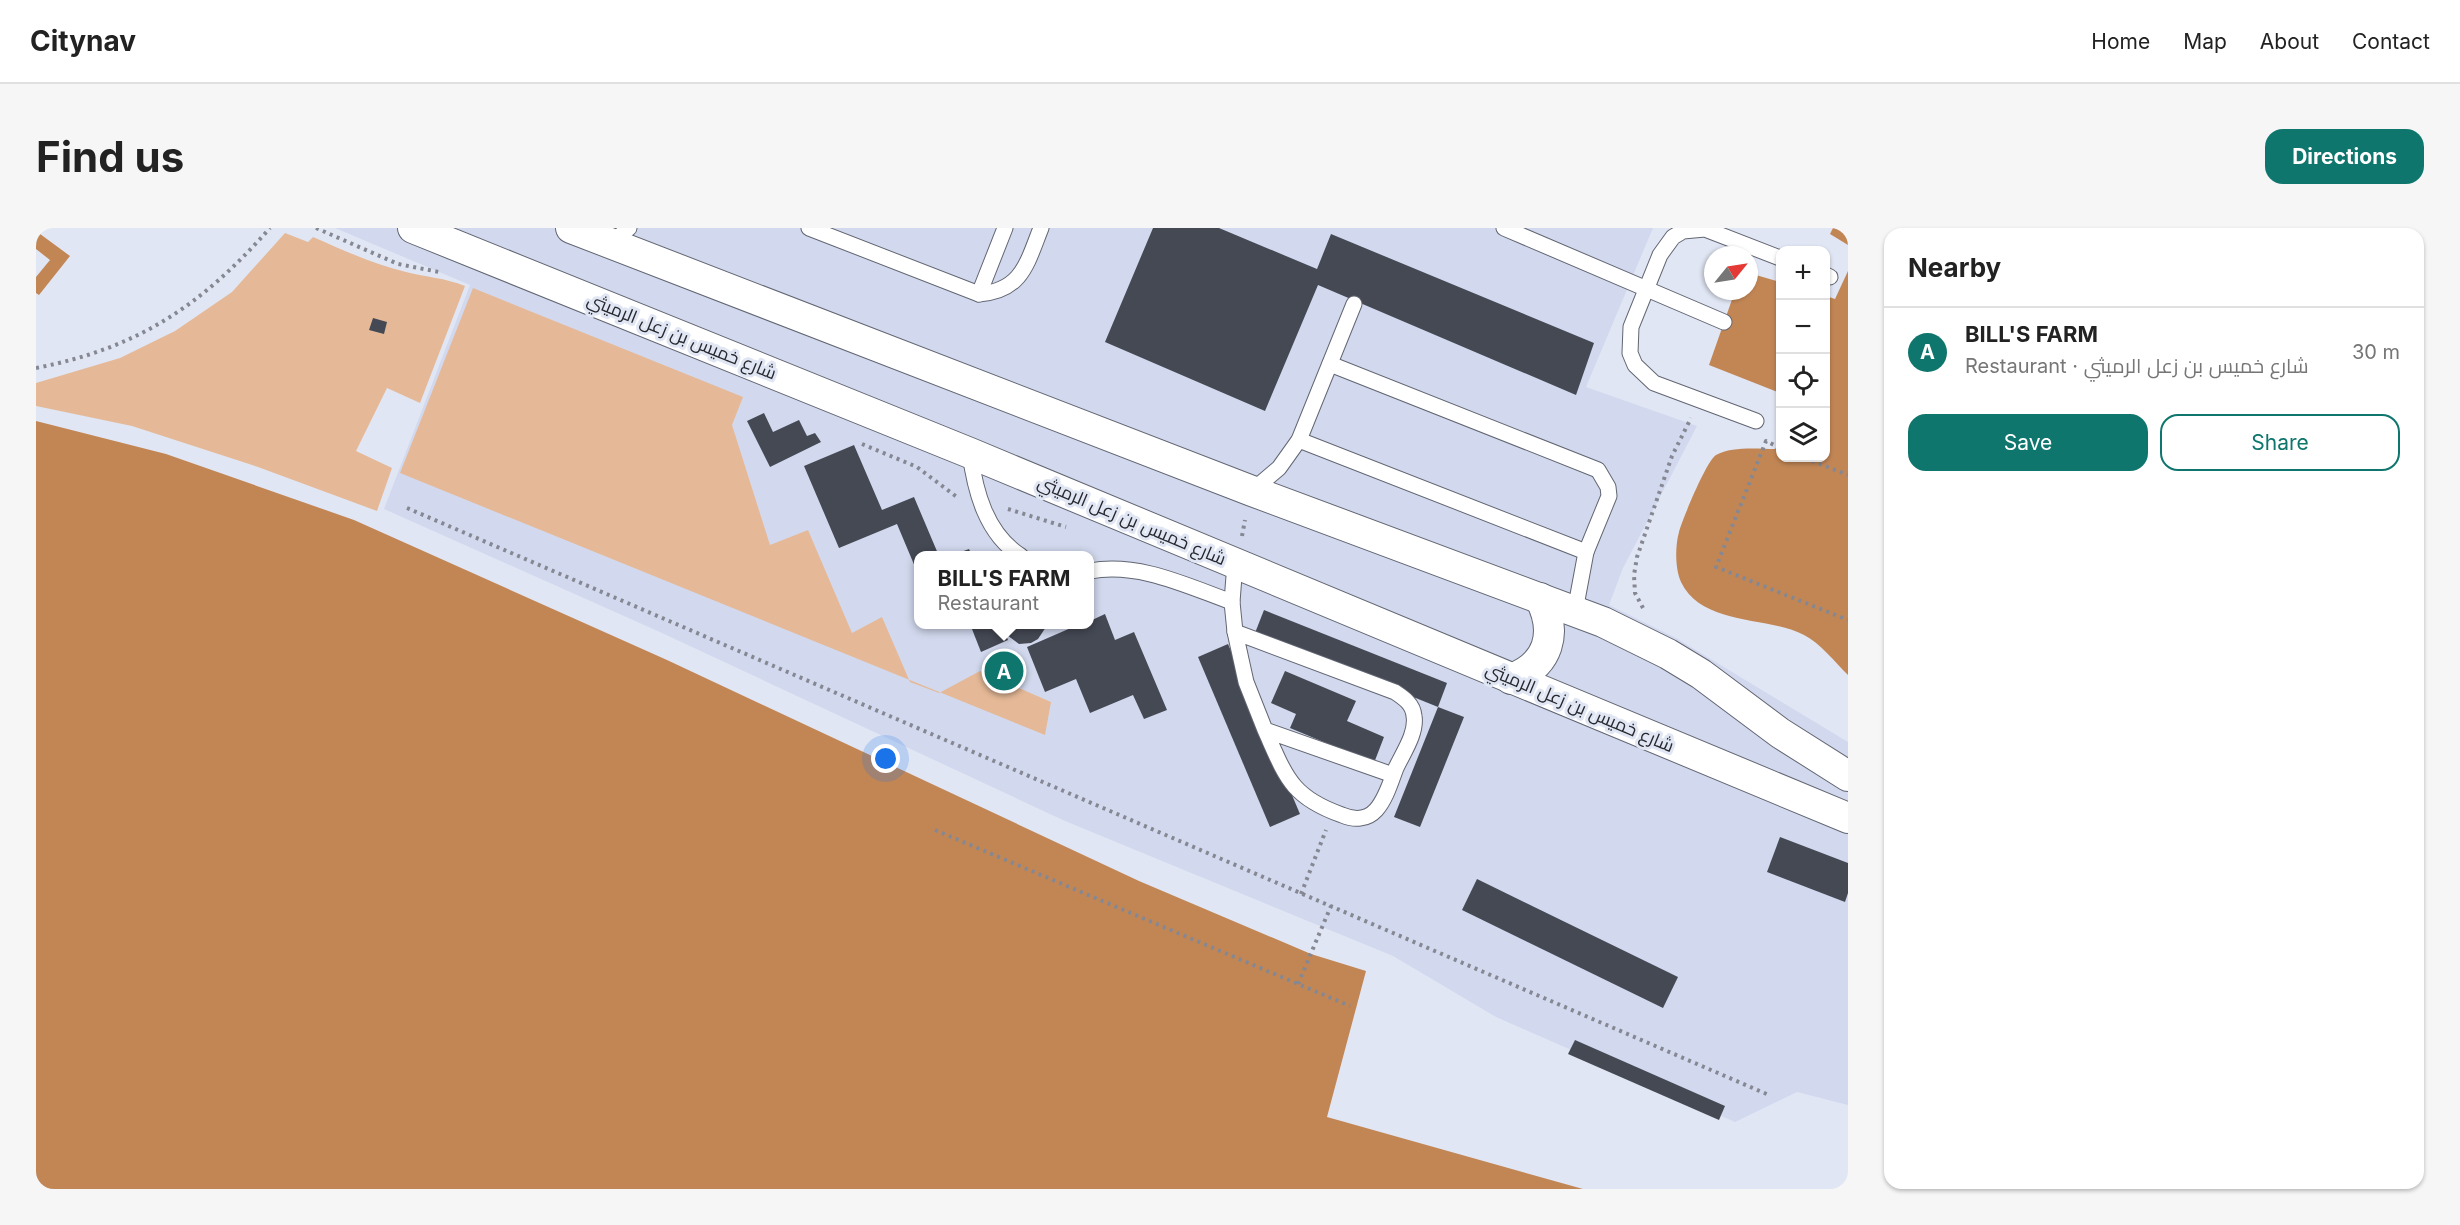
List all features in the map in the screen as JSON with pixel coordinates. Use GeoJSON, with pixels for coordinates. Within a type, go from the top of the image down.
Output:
{"type":"FeatureCollection","features":[{"type":"Feature","properties":{"kind":"street","name":"شارع خميس بن زعل الرميثي"},"geometry":{"type":"LineString","coordinates":[[413,228],[970,453],[1848,819]]}},
{"type":"Feature","properties":{"kind":"street"},"geometry":{"type":"LineString","coordinates":[[571,228],[620,236],[1252,491],[1575,611],[1668,654],[1718,686],[1780,733],[1848,776]]}},
{"type":"Feature","properties":{"kind":"street"},"geometry":{"type":"LineString","coordinates":[[1511,679],[1533,667],[1547,646],[1550,621],[1540,598]]}},
{"type":"Feature","properties":{"kind":"lane"},"geometry":{"type":"LineString","coordinates":[[809,228],[979,294],[1000,291],[1018,278],[1041,228]]}},
{"type":"Feature","properties":{"kind":"lane"},"geometry":{"type":"LineString","coordinates":[[979,294],[1005,228]]}},
{"type":"Feature","properties":{"kind":"lane"},"geometry":{"type":"LineString","coordinates":[[1504,228],[1724,322]]}},
{"type":"Feature","properties":{"kind":"lane"},"geometry":{"type":"LineString","coordinates":[[1756,421],[1654,383],[1635,365],[1630,353],[1631,327],[1665,245],[1673,237],[1694,229],[1715,232],[1776,256]]}},
{"type":"Feature","properties":{"kind":"lane"},"geometry":{"type":"LineString","coordinates":[[1252,491],[1279,468],[1299,440],[1354,304]]}},
{"type":"Feature","properties":{"kind":"lane"},"geometry":{"type":"LineString","coordinates":[[1330,364],[1598,470],[1608,487],[1609,496],[1586,552],[1575,611]]}},
{"type":"Feature","properties":{"kind":"lane"},"geometry":{"type":"LineString","coordinates":[[1299,440],[1586,552]]}},
{"type":"Feature","properties":{"kind":"lane"},"geometry":{"type":"LineString","coordinates":[[970,453],[978,493],[990,521],[1002,541],[1016,551]]}},
{"type":"Feature","properties":{"kind":"lane"},"geometry":{"type":"LineString","coordinates":[[1235,563],[1232,602],[1235,632],[1246,682],[1284,772],[1307,800],[1349,818],[1368,816],[1382,802],[1415,723],[1414,713],[1403,697],[1235,632]]}},
{"type":"Feature","properties":{"kind":"lane"},"geometry":{"type":"LineString","coordinates":[[1094,571],[1114,569],[1154,575],[1232,602]]}},
{"type":"Feature","properties":{"kind":"lane"},"geometry":{"type":"LineString","coordinates":[[1265,730],[1393,775]]}},
{"type":"Feature","properties":{"kind":"path"},"geometry":{"type":"LineString","coordinates":[[36,368],[94,353],[152,329],[185,309],[215,285],[270,228]]}},
{"type":"Feature","properties":{"kind":"path"},"geometry":{"type":"LineString","coordinates":[[1649,613],[1635,593],[1634,575],[1637,557],[1672,456],[1700,402]]}},
{"type":"Feature","properties":{"kind":"path"},"geometry":{"type":"LineString","coordinates":[[1776,446],[1766,441],[1716,567],[1848,620]]}},
{"type":"Feature","properties":{"kind":"path"},"geometry":{"type":"LineString","coordinates":[[1815,462],[1848,475]]}},
{"type":"Feature","properties":{"kind":"path"},"geometry":{"type":"LineString","coordinates":[[1235,563],[1252,491]]}},
{"type":"Feature","properties":{"kind":"path"},"geometry":{"type":"LineString","coordinates":[[407,508],[1769,1095]]}},
{"type":"Feature","properties":{"kind":"path"},"geometry":{"type":"LineString","coordinates":[[1301,894],[1333,812]]}},
{"type":"Feature","properties":{"kind":"path"},"geometry":{"type":"LineString","coordinates":[[935,830],[1350,1006]]}},
{"type":"Feature","properties":{"kind":"path"},"geometry":{"type":"LineString","coordinates":[[1298,984],[1331,906]]}},
{"type":"Feature","properties":{"kind":"shaded area"},"geometry":{"type":"Polygon","coordinates":[[[335,228],[1653,228],[1586,387],[1697,426],[1623,568],[1609,605],[1676,638],[1848,742],[1848,1105],[1797,1092],[1735,1122],[1496,1017],[1393,956],[1065,821],[662,633],[384,509],[470,285],[335,228]]]}},
{"type":"Feature","properties":{"kind":"shaded area"},"geometry":{"type":"Polygon","coordinates":[[[1833,228],[1848,228],[1848,245],[1830,234],[1833,228]]]}},
{"type":"Feature","properties":{"kind":"shaded area"},"geometry":{"type":"Polygon","coordinates":[[[36,231],[70,256],[39,295],[36,293],[36,277],[50,260],[36,249],[36,231]]]}},
{"type":"Feature","properties":{"kind":"shaded area"},"geometry":{"type":"Polygon","coordinates":[[[285,233],[308,242],[313,237],[382,265],[465,286],[420,403],[387,388],[356,451],[392,468],[377,511],[258,467],[132,426],[36,406],[36,383],[120,358],[175,331],[232,292],[285,233]]]}},
{"type":"Feature","properties":{"kind":"shaded area"},"geometry":{"type":"Polygon","coordinates":[[[1848,271],[1848,675],[1822,648],[1804,635],[1789,629],[1737,618],[1704,606],[1691,596],[1681,582],[1676,557],[1681,525],[1701,478],[1716,455],[1737,449],[1776,448],[1776,462],[1830,462],[1830,297],[1835,299],[1848,271]]]}},
{"type":"Feature","properties":{"kind":"shaded area"},"geometry":{"type":"Polygon","coordinates":[[[1758,276],[1776,281],[1776,391],[1709,365],[1732,300],[1758,300],[1758,276]]]}},
{"type":"Feature","properties":{"kind":"shaded area"},"geometry":{"type":"Polygon","coordinates":[[[473,288],[743,397],[732,425],[770,545],[808,530],[852,633],[882,617],[909,680],[400,473],[473,288]]]}},
{"type":"Feature","properties":{"kind":"shaded area"},"geometry":{"type":"Polygon","coordinates":[[[36,421],[166,454],[354,520],[667,660],[1139,881],[1311,954],[1366,971],[1327,1117],[1583,1189],[36,1189],[36,421]]]}},
{"type":"Feature","properties":{"kind":"shaded area"},"geometry":{"type":"Polygon","coordinates":[[[980,671],[1051,702],[1045,735],[940,692],[980,671]]]}},
{"type":"Feature","properties":{"kind":"shaded area"},"geometry":{"type":"Polygon","coordinates":[[[909,680],[940,692],[910,682],[909,680]]]}},
{"type":"Feature","properties":{"kind":"building"},"geometry":{"type":"Polygon","coordinates":[[[1153,228],[1219,228],[1317,269],[1331,234],[1594,343],[1576,395],[1318,285],[1265,411],[1105,342],[1153,228]]]}},
{"type":"Feature","properties":{"kind":"building"},"geometry":{"type":"Polygon","coordinates":[[[373,318],[387,322],[384,334],[369,330],[373,318]]]}},
{"type":"Feature","properties":{"kind":"building"},"geometry":{"type":"Polygon","coordinates":[[[764,413],[773,432],[799,420],[807,436],[815,433],[821,442],[770,467],[747,421],[764,413]]]}},
{"type":"Feature","properties":{"kind":"building"},"geometry":{"type":"Polygon","coordinates":[[[854,445],[882,510],[914,497],[937,551],[914,551],[914,564],[897,524],[839,548],[804,466],[854,445]]]}},
{"type":"Feature","properties":{"kind":"building"},"geometry":{"type":"Polygon","coordinates":[[[1264,610],[1447,683],[1438,707],[1255,633],[1264,610]]]}},
{"type":"Feature","properties":{"kind":"building"},"geometry":{"type":"Polygon","coordinates":[[[1105,614],[1115,640],[1134,632],[1167,710],[1144,719],[1133,695],[1090,713],[1076,679],[1045,692],[1027,647],[1068,629],[1094,629],[1094,619],[1105,614]]]}},
{"type":"Feature","properties":{"kind":"building"},"geometry":{"type":"Polygon","coordinates":[[[972,629],[1003,629],[1008,640],[981,652],[972,629]]]}},
{"type":"Feature","properties":{"kind":"building"},"geometry":{"type":"Polygon","coordinates":[[[1005,629],[1045,629],[1038,639],[1031,643],[1019,644],[1007,635],[1005,629]]]}},
{"type":"Feature","properties":{"kind":"building"},"geometry":{"type":"Polygon","coordinates":[[[1228,644],[1300,814],[1270,827],[1198,657],[1228,644]]]}},
{"type":"Feature","properties":{"kind":"building"},"geometry":{"type":"Polygon","coordinates":[[[1285,671],[1356,701],[1347,721],[1384,737],[1374,763],[1290,728],[1296,714],[1271,703],[1285,671]]]}},
{"type":"Feature","properties":{"kind":"building"},"geometry":{"type":"Polygon","coordinates":[[[1438,707],[1464,717],[1420,827],[1394,817],[1438,707]]]}},
{"type":"Feature","properties":{"kind":"building"},"geometry":{"type":"Polygon","coordinates":[[[1780,837],[1848,863],[1848,893],[1845,902],[1767,872],[1780,837]]]}},
{"type":"Feature","properties":{"kind":"building"},"geometry":{"type":"Polygon","coordinates":[[[1477,879],[1678,977],[1663,1008],[1462,910],[1477,879]]]}},
{"type":"Feature","properties":{"kind":"building"},"geometry":{"type":"Polygon","coordinates":[[[1575,1040],[1725,1106],[1719,1120],[1568,1054],[1575,1040]]]}},
{"type":"Feature","properties":{"kind":"place","name":"BILL'S FARM"},"geometry":{"type":"Point","coordinates":[1004,671]}}]}
